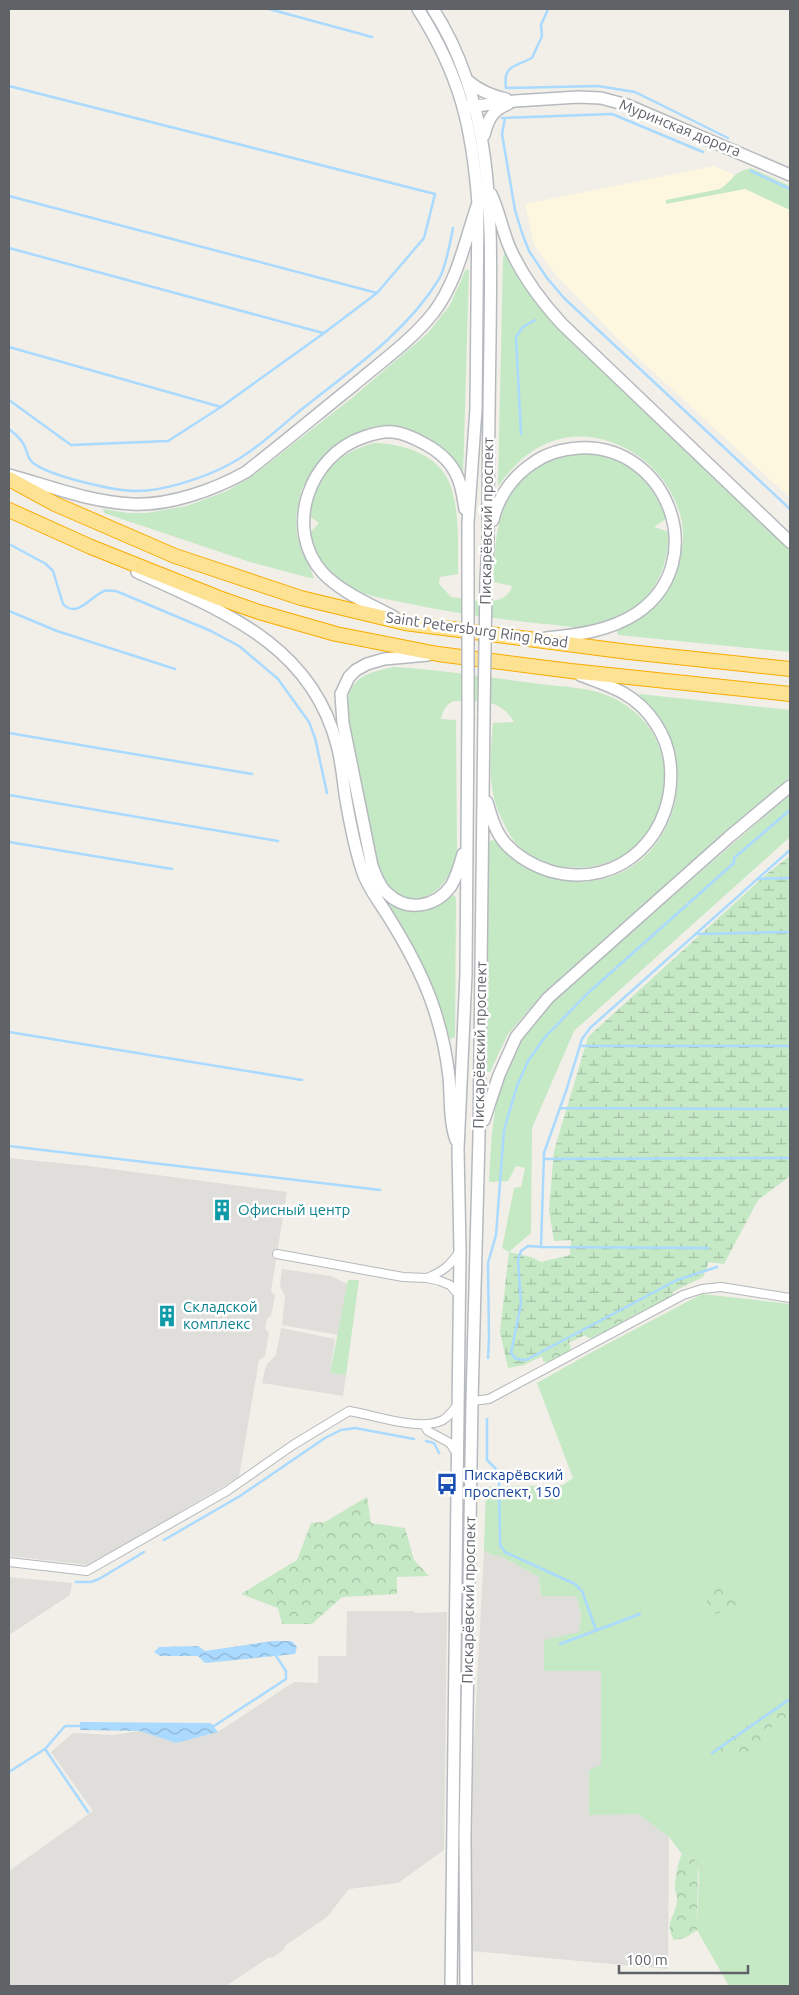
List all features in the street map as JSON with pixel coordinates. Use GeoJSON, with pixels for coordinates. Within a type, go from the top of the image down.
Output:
{"type":"FeatureCollection","features":[{"type":"Feature","properties":{"kind":"highway","name":"Saint Petersburg Ring Road"},"geometry":{"type":"LineString","coordinates":[[9,480],[55,504],[175,556],[301,598],[405,622],[629,652],[790,669]]}},
{"type":"Feature","properties":{"kind":"highway","name":"Saint Petersburg Ring Road"},"geometry":{"type":"LineString","coordinates":[[9,510],[91,548],[259,612],[336,634],[438,654],[571,671],[790,694]]}},
{"type":"Feature","properties":{"kind":"main road"},"geometry":{"type":"LineString","coordinates":[[418,9],[448,61],[459,89],[470,107]]}},
{"type":"Feature","properties":{"kind":"main road"},"geometry":{"type":"LineString","coordinates":[[433,9],[455,49],[468,81],[470,107]]}},
{"type":"Feature","properties":{"kind":"main road"},"geometry":{"type":"LineString","coordinates":[[468,81],[479,90],[492,96],[515,101]]}},
{"type":"Feature","properties":{"kind":"main road","name":"Муринская дорога"},"geometry":{"type":"LineString","coordinates":[[470,107],[515,101],[600,98],[627,105],[790,175]]}},
{"type":"Feature","properties":{"kind":"main road"},"geometry":{"type":"LineString","coordinates":[[483,142],[487,123],[493,113],[515,101]]}},
{"type":"Feature","properties":{"kind":"main road","name":"Пискарёвский проспект"},"geometry":{"type":"LineString","coordinates":[[466,1986],[465,1837],[472,1401],[480,1137],[491,236],[483,142],[470,107]]}},
{"type":"Feature","properties":{"kind":"main road","name":"Пискарёвский проспект"},"geometry":{"type":"LineString","coordinates":[[451,1986],[456,1454],[460,1250],[458,1149],[466,974],[468,523],[476,408],[478,203],[470,107]]}},
{"type":"Feature","properties":{"kind":"main road"},"geometry":{"type":"LineString","coordinates":[[487,185],[498,209],[508,245],[522,273],[538,298],[562,324],[790,542]]}},
{"type":"Feature","properties":{"kind":"main road"},"geometry":{"type":"LineString","coordinates":[[9,475],[99,500],[134,504],[187,496],[223,485],[246,472],[389,356],[414,334],[434,311],[446,291],[464,252],[478,203]]}},
{"type":"Feature","properties":{"kind":"main road"},"geometry":{"type":"LineString","coordinates":[[405,622],[337,586],[315,562],[305,536],[305,504],[309,489],[320,468],[332,454],[352,441],[374,434],[394,432],[413,438],[442,456],[452,467],[458,477],[468,523]]}},
{"type":"Feature","properties":{"kind":"main road"},"geometry":{"type":"LineString","coordinates":[[488,541],[496,506],[510,484],[526,467],[544,456],[557,451],[587,448],[611,451],[622,455],[647,474],[660,489],[668,503],[674,523],[676,541],[674,558],[667,578],[657,594],[646,606],[626,619],[601,629],[583,634],[539,639]]}},
{"type":"Feature","properties":{"kind":"main road"},"geometry":{"type":"LineString","coordinates":[[91,548],[126,567],[238,620],[278,649],[311,685],[330,724],[337,746],[346,801],[362,872],[421,975],[444,1043],[449,1076],[451,1127],[458,1149]]}},
{"type":"Feature","properties":{"kind":"main road"},"geometry":{"type":"LineString","coordinates":[[438,654],[384,659],[356,670],[345,683],[341,694],[343,723],[372,866],[386,893],[401,903],[414,907],[428,904],[440,898],[458,874],[468,838]]}},
{"type":"Feature","properties":{"kind":"main road"},"geometry":{"type":"LineString","coordinates":[[483,773],[486,802],[492,822],[505,842],[516,853],[538,867],[563,874],[597,873],[621,864],[643,848],[653,836],[668,803],[672,784],[669,754],[665,741],[643,708],[626,695],[571,671]]}},
{"type":"Feature","properties":{"kind":"main road"},"geometry":{"type":"LineString","coordinates":[[480,1137],[499,1075],[516,1037],[548,998],[729,837],[790,786]]}},
{"type":"Feature","properties":{"kind":"street"},"geometry":{"type":"LineString","coordinates":[[427,1278],[442,1272],[452,1263],[460,1250]]}},
{"type":"Feature","properties":{"kind":"street"},"geometry":{"type":"LineString","coordinates":[[277,1254],[404,1277],[427,1278],[450,1285],[459,1295]]}},
{"type":"Feature","properties":{"kind":"street"},"geometry":{"type":"LineString","coordinates":[[472,1401],[489,1399],[683,1295],[702,1289],[722,1287],[790,1298]]}},
{"type":"Feature","properties":{"kind":"street"},"geometry":{"type":"LineString","coordinates":[[9,1562],[87,1571],[227,1491],[293,1445],[349,1411],[424,1425],[444,1420],[457,1406]]}},
{"type":"Feature","properties":{"kind":"street"},"geometry":{"type":"LineString","coordinates":[[424,1425],[428,1431],[450,1443],[456,1454]]}},
{"type":"Feature","properties":{"kind":"shaded area"},"geometry":{"type":"Polygon","coordinates":[[[714,166],[790,201],[790,498],[623,344],[557,276],[534,245],[525,204],[714,166]]]}},
{"type":"Feature","properties":{"kind":"shaded area"},"geometry":{"type":"Polygon","coordinates":[[[9,1158],[89,1166],[287,1192],[271,1291],[275,1296],[271,1316],[267,1319],[265,1328],[269,1333],[265,1356],[259,1360],[239,1477],[90,1565],[9,1556],[9,1158]]]}},
{"type":"Feature","properties":{"kind":"shaded area"},"geometry":{"type":"Polygon","coordinates":[[[282,1269],[331,1276],[347,1284],[338,1335],[282,1325],[285,1296],[280,1286],[282,1269]]]}},
{"type":"Feature","properties":{"kind":"shaded area"},"geometry":{"type":"Polygon","coordinates":[[[281,1328],[335,1339],[330,1373],[346,1375],[343,1396],[262,1383],[266,1365],[276,1355],[281,1328]]]}},
{"type":"Feature","properties":{"kind":"shaded area"},"geometry":{"type":"Polygon","coordinates":[[[484,1550],[490,1555],[500,1556],[539,1577],[541,1596],[574,1596],[577,1598],[581,1615],[579,1632],[544,1671],[601,1671],[601,1766],[589,1770],[589,1814],[638,1814],[669,1837],[668,1969],[471,1951],[473,1759],[484,1550]]]}},
{"type":"Feature","properties":{"kind":"shaded area"},"geometry":{"type":"Polygon","coordinates":[[[9,1577],[72,1583],[70,1595],[9,1635],[9,1577]]]}},
{"type":"Feature","properties":{"kind":"shaded area"},"geometry":{"type":"Polygon","coordinates":[[[347,1611],[447,1612],[444,1850],[398,1883],[349,1889],[327,1917],[286,1945],[274,1957],[268,1958],[226,1986],[9,1986],[9,1871],[93,1811],[51,1752],[73,1733],[113,1735],[140,1731],[176,1743],[218,1732],[294,1682],[318,1683],[318,1656],[346,1656],[347,1611]]]}},
{"type":"Feature","properties":{"kind":"green space"},"geometry":{"type":"Polygon","coordinates":[[[751,168],[790,186],[790,210],[745,189],[666,204],[666,200],[720,189],[736,174],[751,168]]]}},
{"type":"Feature","properties":{"kind":"green space"},"geometry":{"type":"Polygon","coordinates":[[[505,250],[531,295],[563,330],[790,549],[790,652],[618,635],[617,630],[644,615],[665,592],[676,569],[683,541],[681,517],[673,495],[659,475],[642,459],[622,446],[599,439],[576,437],[553,441],[544,444],[522,459],[498,486],[503,259],[505,250]]]}},
{"type":"Feature","properties":{"kind":"green space"},"geometry":{"type":"Polygon","coordinates":[[[466,269],[469,270],[463,477],[461,478],[432,446],[372,430],[349,438],[326,453],[313,469],[301,491],[296,517],[297,535],[314,578],[250,562],[104,513],[103,509],[128,513],[147,513],[187,506],[227,491],[251,477],[352,398],[428,333],[450,305],[466,269]]]}},
{"type":"Feature","properties":{"kind":"green space"},"geometry":{"type":"Polygon","coordinates":[[[374,443],[395,445],[427,457],[436,464],[449,482],[453,492],[457,515],[458,574],[440,577],[439,584],[451,597],[477,601],[495,601],[508,593],[512,586],[494,582],[494,569],[498,529],[505,504],[511,492],[523,476],[543,462],[561,456],[579,454],[597,454],[612,458],[627,465],[650,487],[666,519],[654,527],[669,532],[668,549],[658,579],[650,592],[628,613],[597,626],[584,628],[440,610],[377,597],[348,587],[332,576],[321,562],[309,534],[319,523],[308,515],[315,488],[329,468],[349,453],[374,443]]]}},
{"type":"Feature","properties":{"kind":"green space"},"geometry":{"type":"Polygon","coordinates":[[[394,667],[585,689],[603,694],[623,703],[642,719],[650,729],[661,751],[664,763],[665,798],[647,836],[635,848],[603,864],[586,867],[568,867],[551,864],[535,858],[517,845],[511,836],[495,802],[491,780],[493,723],[514,722],[502,708],[488,702],[454,701],[445,708],[441,719],[456,720],[457,855],[454,865],[443,884],[426,897],[416,899],[405,898],[395,892],[386,882],[376,862],[347,717],[349,695],[357,681],[364,676],[394,667]]]}},
{"type":"Feature","properties":{"kind":"green space"},"geometry":{"type":"Polygon","coordinates":[[[639,694],[790,710],[790,777],[542,995],[508,1034],[490,1072],[485,1072],[489,841],[494,840],[513,859],[536,872],[557,879],[578,882],[599,880],[618,874],[636,863],[652,848],[665,829],[672,811],[677,791],[677,771],[674,752],[668,736],[639,694]]]}},
{"type":"Feature","properties":{"kind":"green space"},"geometry":{"type":"Polygon","coordinates":[[[790,794],[790,837],[574,1031],[532,1128],[531,1233],[509,1252],[502,1248],[514,1188],[521,1187],[525,1168],[516,1166],[508,1181],[489,1182],[491,1147],[498,1093],[503,1076],[519,1044],[549,1004],[790,794]]]}},
{"type":"Feature","properties":{"kind":"green space"},"geometry":{"type":"Polygon","coordinates":[[[790,856],[790,1176],[758,1200],[724,1264],[709,1262],[703,1277],[524,1365],[508,1368],[500,1332],[509,1252],[531,1257],[541,1262],[570,1255],[571,1240],[554,1241],[549,1210],[554,1151],[588,1037],[769,872],[790,856]]]}},
{"type":"Feature","properties":{"kind":"green space"},"geometry":{"type":"Polygon","coordinates":[[[451,894],[456,899],[455,1037],[450,1039],[438,1004],[385,903],[387,901],[413,911],[428,910],[451,894]]]}},
{"type":"Feature","properties":{"kind":"green space"},"geometry":{"type":"Polygon","coordinates":[[[348,1280],[359,1280],[346,1375],[330,1373],[348,1280]]]}},
{"type":"Feature","properties":{"kind":"green space"},"geometry":{"type":"Polygon","coordinates":[[[673,1289],[673,1296],[594,1338],[588,1338],[584,1334],[673,1289]]]}},
{"type":"Feature","properties":{"kind":"green space"},"geometry":{"type":"Polygon","coordinates":[[[702,1294],[790,1304],[790,1986],[729,1986],[697,1930],[699,1878],[698,1864],[694,1859],[682,1854],[669,1837],[638,1814],[589,1815],[589,1770],[601,1765],[601,1671],[544,1671],[544,1640],[579,1632],[581,1615],[577,1598],[574,1596],[541,1596],[539,1577],[500,1556],[491,1555],[484,1550],[486,1487],[563,1485],[573,1478],[537,1383],[702,1294]]]}},
{"type":"Feature","properties":{"kind":"green space"},"geometry":{"type":"Polygon","coordinates":[[[568,1341],[571,1348],[568,1353],[548,1363],[543,1361],[541,1352],[568,1341]]]}},
{"type":"Feature","properties":{"kind":"green space"},"geometry":{"type":"Polygon","coordinates":[[[367,1497],[371,1523],[405,1528],[414,1560],[429,1576],[397,1577],[397,1594],[342,1597],[312,1624],[282,1624],[278,1608],[241,1594],[297,1560],[311,1523],[325,1522],[367,1497]]]}},
{"type":"Feature","properties":{"kind":"green space"},"geometry":{"type":"Polygon","coordinates":[[[721,1584],[740,1605],[707,1617],[707,1589],[721,1584]]]}},
{"type":"Feature","properties":{"kind":"green space"},"geometry":{"type":"Polygon","coordinates":[[[790,1692],[790,1723],[771,1727],[751,1760],[720,1754],[717,1747],[774,1707],[790,1692]]]}},
{"type":"Feature","properties":{"kind":"green space"},"geometry":{"type":"Polygon","coordinates":[[[682,1854],[694,1859],[698,1864],[697,1930],[685,1938],[674,1940],[670,1923],[676,1905],[676,1879],[682,1854]]]}},
{"type":"Feature","properties":{"kind":"water"},"geometry":{"type":"Polygon","coordinates":[[[273,1641],[292,1641],[297,1647],[295,1654],[205,1663],[198,1656],[160,1656],[154,1652],[159,1647],[198,1646],[205,1651],[273,1641]]]}},
{"type":"Feature","properties":{"kind":"water"},"geometry":{"type":"Polygon","coordinates":[[[80,1722],[211,1723],[218,1732],[176,1743],[140,1731],[80,1730],[80,1722]]]}},
{"type":"Feature","properties":{"kind":"waterway"},"geometry":{"type":"LineString","coordinates":[[269,9],[372,37]]}},
{"type":"Feature","properties":{"kind":"waterway"},"geometry":{"type":"LineString","coordinates":[[548,9],[541,25],[542,36],[532,58],[515,65],[508,71],[506,75],[506,88],[598,86],[635,92],[728,138]]}},
{"type":"Feature","properties":{"kind":"waterway"},"geometry":{"type":"LineString","coordinates":[[9,86],[435,194],[424,238],[377,293],[221,407],[168,441],[71,445],[9,400]]}},
{"type":"Feature","properties":{"kind":"waterway"},"geometry":{"type":"LineString","coordinates":[[502,118],[612,114],[703,152]]}},
{"type":"Feature","properties":{"kind":"waterway"},"geometry":{"type":"LineString","coordinates":[[505,118],[502,134],[515,210],[529,251],[547,278],[564,298],[790,509]]}},
{"type":"Feature","properties":{"kind":"waterway"},"geometry":{"type":"LineString","coordinates":[[751,171],[790,189]]}},
{"type":"Feature","properties":{"kind":"waterway"},"geometry":{"type":"LineString","coordinates":[[9,196],[377,293]]}},
{"type":"Feature","properties":{"kind":"waterway"},"geometry":{"type":"LineString","coordinates":[[9,429],[21,440],[30,460],[40,467],[82,482],[113,488],[137,491],[160,489],[220,469],[240,458],[268,438],[376,350],[411,317],[439,279],[448,255],[453,228]]}},
{"type":"Feature","properties":{"kind":"waterway"},"geometry":{"type":"LineString","coordinates":[[9,248],[323,333]]}},
{"type":"Feature","properties":{"kind":"waterway"},"geometry":{"type":"LineString","coordinates":[[521,434],[516,337],[523,327],[535,320]]}},
{"type":"Feature","properties":{"kind":"waterway"},"geometry":{"type":"LineString","coordinates":[[9,347],[221,407]]}},
{"type":"Feature","properties":{"kind":"waterway"},"geometry":{"type":"LineString","coordinates":[[9,544],[46,564],[53,571],[63,604],[68,608],[79,608],[104,591],[116,591],[211,631],[239,646],[278,679],[309,722],[315,738],[327,793]]}},
{"type":"Feature","properties":{"kind":"waterway"},"geometry":{"type":"LineString","coordinates":[[9,611],[57,631],[175,669]]}},
{"type":"Feature","properties":{"kind":"waterway"},"geometry":{"type":"LineString","coordinates":[[9,733],[252,774]]}},
{"type":"Feature","properties":{"kind":"waterway"},"geometry":{"type":"LineString","coordinates":[[9,795],[278,841]]}},
{"type":"Feature","properties":{"kind":"waterway"},"geometry":{"type":"LineString","coordinates":[[488,1358],[488,1263],[496,1235],[504,1130],[517,1086],[528,1061],[545,1037],[589,992],[734,863],[734,858],[790,810]]}},
{"type":"Feature","properties":{"kind":"waterway"},"geometry":{"type":"LineString","coordinates":[[9,842],[172,869]]}},
{"type":"Feature","properties":{"kind":"waterway"},"geometry":{"type":"LineString","coordinates":[[717,1267],[677,1280],[526,1360],[516,1359],[511,1353],[521,1304],[518,1260],[521,1251],[528,1246],[541,1247],[544,1153],[582,1039],[590,1028],[790,850]]}},
{"type":"Feature","properties":{"kind":"waterway"},"geometry":{"type":"LineString","coordinates":[[757,879],[790,878]]}},
{"type":"Feature","properties":{"kind":"waterway"},"geometry":{"type":"LineString","coordinates":[[695,934],[790,932]]}},
{"type":"Feature","properties":{"kind":"waterway"},"geometry":{"type":"LineString","coordinates":[[9,1032],[302,1080]]}},
{"type":"Feature","properties":{"kind":"waterway"},"geometry":{"type":"LineString","coordinates":[[580,1046],[790,1046]]}},
{"type":"Feature","properties":{"kind":"waterway"},"geometry":{"type":"LineString","coordinates":[[560,1108],[790,1109]]}},
{"type":"Feature","properties":{"kind":"waterway"},"geometry":{"type":"LineString","coordinates":[[9,1146],[380,1190]]}},
{"type":"Feature","properties":{"kind":"waterway"},"geometry":{"type":"LineString","coordinates":[[544,1159],[790,1158]]}},
{"type":"Feature","properties":{"kind":"waterway"},"geometry":{"type":"LineString","coordinates":[[541,1247],[708,1248]]}},
{"type":"Feature","properties":{"kind":"waterway"},"geometry":{"type":"LineString","coordinates":[[487,1419],[487,1460],[496,1469],[499,1478],[500,1545],[505,1552],[575,1584],[582,1591],[596,1630]]}},
{"type":"Feature","properties":{"kind":"waterway"},"geometry":{"type":"LineString","coordinates":[[164,1540],[240,1496],[325,1438],[341,1430],[355,1428],[414,1439]]}},
{"type":"Feature","properties":{"kind":"waterway"},"geometry":{"type":"LineString","coordinates":[[426,1441],[434,1443],[439,1453]]}},
{"type":"Feature","properties":{"kind":"waterway"},"geometry":{"type":"LineString","coordinates":[[76,1582],[91,1582],[99,1579],[144,1552]]}},
{"type":"Feature","properties":{"kind":"waterway"},"geometry":{"type":"LineString","coordinates":[[560,1644],[640,1614]]}},
{"type":"Feature","properties":{"kind":"waterway"},"geometry":{"type":"LineString","coordinates":[[211,1728],[286,1679],[286,1671],[276,1656]]}},
{"type":"Feature","properties":{"kind":"waterway"},"geometry":{"type":"LineString","coordinates":[[712,1753],[790,1699]]}},
{"type":"Feature","properties":{"kind":"waterway"},"geometry":{"type":"LineString","coordinates":[[45,1749],[65,1726],[83,1726]]}},
{"type":"Feature","properties":{"kind":"waterway"},"geometry":{"type":"LineString","coordinates":[[9,1772],[45,1749],[88,1812]]}},
{"type":"Feature","properties":{"kind":"place","name":"Офисный центр"},"geometry":{"type":"Point","coordinates":[222,1210]}},
{"type":"Feature","properties":{"kind":"place","name":"Складской комплекс"},"geometry":{"type":"Point","coordinates":[167,1316]}},
{"type":"Feature","properties":{"kind":"place","name":"Пискарёвский проспект, 150"},"geometry":{"type":"Point","coordinates":[447,1484]}}]}
